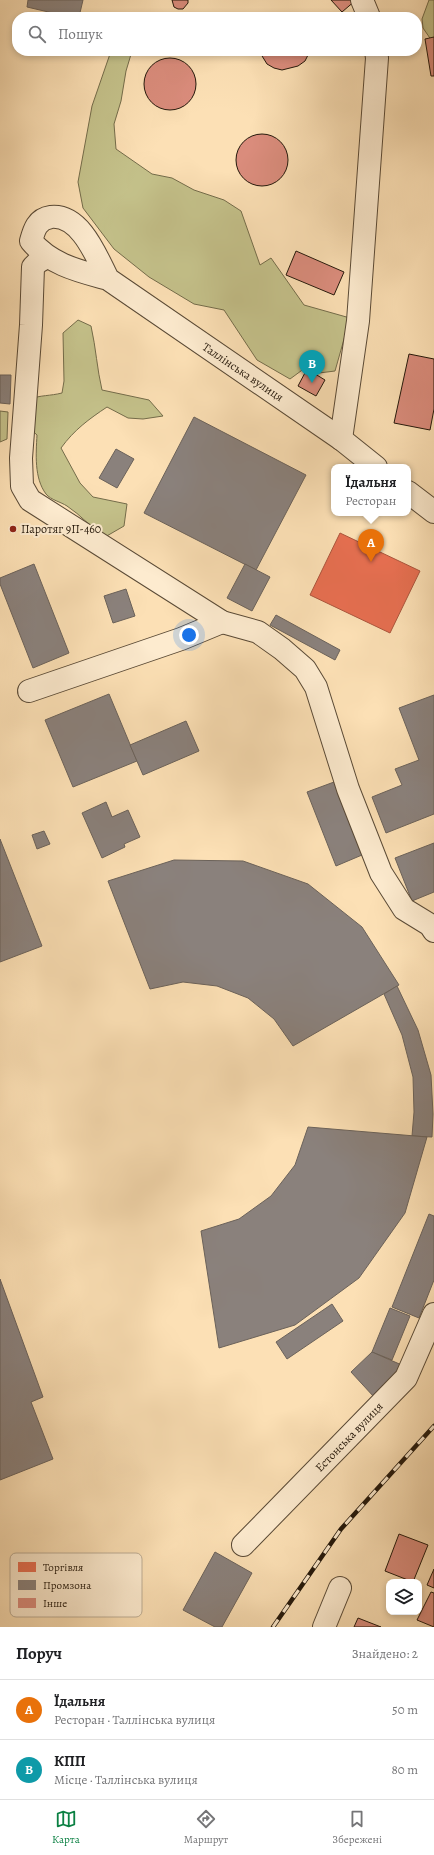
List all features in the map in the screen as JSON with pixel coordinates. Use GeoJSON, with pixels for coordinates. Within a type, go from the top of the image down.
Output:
{"type":"FeatureCollection","features":[{"type":"Feature","properties":{"kind":"street"},"geometry":{"type":"LineString","coordinates":[[362,0],[367,12]]}},
{"type":"Feature","properties":{"kind":"street"},"geometry":{"type":"LineString","coordinates":[[341,439],[358,321],[376,56]]}},
{"type":"Feature","properties":{"kind":"street"},"geometry":{"type":"LineString","coordinates":[[59,216],[82,233],[91,246],[108,279],[70,269],[47,258],[31,241],[35,226],[48,218],[59,216]]}},
{"type":"Feature","properties":{"kind":"street"},"geometry":{"type":"LineString","coordinates":[[47,258],[38,262],[33,267],[31,325],[21,458],[22,486],[30,500],[222,622],[258,632],[282,648],[305,669],[316,687],[348,789],[381,872],[404,909],[430,925],[434,930]]}},
{"type":"Feature","properties":{"kind":"street","name":"Таллінська вулиця"},"geometry":{"type":"LineString","coordinates":[[108,279],[341,439],[372,464]]}},
{"type":"Feature","properties":{"kind":"street"},"geometry":{"type":"LineString","coordinates":[[411,494],[434,512]]}},
{"type":"Feature","properties":{"kind":"street"},"geometry":{"type":"LineString","coordinates":[[29,690],[181,639],[222,622]]}},
{"type":"Feature","properties":{"kind":"street","name":"Естонська вулиця"},"geometry":{"type":"LineString","coordinates":[[243,1545],[406,1378],[434,1314]]}},
{"type":"Feature","properties":{"kind":"street"},"geometry":{"type":"LineString","coordinates":[[324,1627],[340,1588]]}},
{"type":"Feature","properties":{"kind":"shaded area"},"geometry":{"type":"Polygon","coordinates":[[[429,0],[434,0],[434,44],[423,28],[422,19],[429,0]]]}},
{"type":"Feature","properties":{"kind":"shaded area"},"geometry":{"type":"Polygon","coordinates":[[[109,56],[130,56],[126,71],[121,101],[114,124],[116,149],[152,174],[172,178],[194,190],[224,200],[241,211],[260,265],[271,258],[304,305],[350,318],[335,371],[319,373],[305,368],[290,379],[257,360],[224,310],[194,304],[149,277],[114,249],[83,208],[78,182],[92,106],[109,56]]]}},
{"type":"Feature","properties":{"kind":"shaded area"},"geometry":{"type":"Polygon","coordinates":[[[78,320],[91,326],[102,390],[149,400],[163,416],[143,419],[128,418],[107,407],[82,425],[61,448],[80,483],[93,497],[127,504],[124,526],[105,537],[72,510],[46,494],[39,481],[36,458],[37,435],[25,424],[30,399],[62,393],[64,381],[63,333],[78,320]]]}},
{"type":"Feature","properties":{"kind":"shaded area"},"geometry":{"type":"Polygon","coordinates":[[[0,411],[8,412],[7,439],[0,442],[0,411]]]}},
{"type":"Feature","properties":{"kind":"building: Торгівля"},"geometry":{"type":"Polygon","coordinates":[[[340,533],[420,571],[390,633],[310,595],[340,533]]]}},
{"type":"Feature","properties":{"kind":"building: Промзона"},"geometry":{"type":"Polygon","coordinates":[[[28,0],[83,0],[80,12],[48,12],[27,7],[28,0]]]}},
{"type":"Feature","properties":{"kind":"building: Промзона"},"geometry":{"type":"Polygon","coordinates":[[[0,375],[11,375],[10,404],[0,403],[0,375]]]}},
{"type":"Feature","properties":{"kind":"building: Промзона"},"geometry":{"type":"Polygon","coordinates":[[[194,417],[306,475],[256,570],[144,513],[194,417]]]}},
{"type":"Feature","properties":{"kind":"building: Промзона"},"geometry":{"type":"Polygon","coordinates":[[[116,449],[134,459],[117,488],[99,478],[116,449]]]}},
{"type":"Feature","properties":{"kind":"building: Промзона"},"geometry":{"type":"Polygon","coordinates":[[[34,564],[69,653],[33,668],[0,584],[0,578],[34,564]]]}},
{"type":"Feature","properties":{"kind":"building: Промзона"},"geometry":{"type":"Polygon","coordinates":[[[245,564],[270,577],[252,611],[227,598],[245,564]]]}},
{"type":"Feature","properties":{"kind":"building: Промзона"},"geometry":{"type":"Polygon","coordinates":[[[126,589],[135,616],[113,623],[104,596],[126,589]]]}},
{"type":"Feature","properties":{"kind":"building: Промзона"},"geometry":{"type":"Polygon","coordinates":[[[276,615],[340,650],[335,660],[270,625],[276,615]]]}},
{"type":"Feature","properties":{"kind":"building: Промзона"},"geometry":{"type":"Polygon","coordinates":[[[109,694],[137,761],[73,787],[45,720],[109,694]]]}},
{"type":"Feature","properties":{"kind":"building: Промзона"},"geometry":{"type":"Polygon","coordinates":[[[434,695],[434,814],[386,833],[372,797],[402,785],[395,769],[419,760],[399,708],[434,695]]]}},
{"type":"Feature","properties":{"kind":"building: Промзона"},"geometry":{"type":"Polygon","coordinates":[[[186,721],[199,751],[143,775],[130,745],[186,721]]]}},
{"type":"Feature","properties":{"kind":"building: Промзона"},"geometry":{"type":"Polygon","coordinates":[[[334,782],[362,855],[336,866],[307,792],[334,782]]]}},
{"type":"Feature","properties":{"kind":"building: Промзона"},"geometry":{"type":"Polygon","coordinates":[[[106,802],[112,817],[128,810],[140,837],[124,844],[125,847],[102,858],[82,813],[106,802]]]}},
{"type":"Feature","properties":{"kind":"building: Промзона"},"geometry":{"type":"Polygon","coordinates":[[[44,831],[50,844],[37,849],[32,835],[44,831]]]}},
{"type":"Feature","properties":{"kind":"building: Промзона"},"geometry":{"type":"Polygon","coordinates":[[[0,839],[42,946],[0,962],[0,839]]]}},
{"type":"Feature","properties":{"kind":"building: Промзона"},"geometry":{"type":"Polygon","coordinates":[[[434,843],[434,892],[412,901],[395,858],[434,843]]]}},
{"type":"Feature","properties":{"kind":"building: Промзона"},"geometry":{"type":"Polygon","coordinates":[[[174,860],[243,861],[308,884],[362,927],[399,985],[293,1046],[274,1019],[248,998],[217,986],[183,982],[150,989],[108,881],[174,860]]]}},
{"type":"Feature","properties":{"kind":"building: Промзона"},"geometry":{"type":"Polygon","coordinates":[[[397,986],[418,1030],[431,1075],[433,1114],[432,1137],[412,1136],[414,1112],[413,1077],[402,1035],[384,994],[397,986]]]}},
{"type":"Feature","properties":{"kind":"building: Промзона"},"geometry":{"type":"Polygon","coordinates":[[[308,1127],[427,1137],[405,1213],[359,1278],[295,1325],[219,1348],[201,1231],[239,1219],[271,1196],[295,1165],[308,1127]]]}},
{"type":"Feature","properties":{"kind":"building: Промзона"},"geometry":{"type":"Polygon","coordinates":[[[429,1214],[434,1216],[434,1280],[419,1318],[392,1307],[429,1214]]]}},
{"type":"Feature","properties":{"kind":"building: Промзона"},"geometry":{"type":"Polygon","coordinates":[[[0,1279],[43,1397],[31,1402],[53,1459],[0,1480],[0,1279]]]}},
{"type":"Feature","properties":{"kind":"building: Промзона"},"geometry":{"type":"Polygon","coordinates":[[[332,1304],[343,1321],[287,1359],[276,1342],[332,1304]]]}},
{"type":"Feature","properties":{"kind":"building: Промзона"},"geometry":{"type":"Polygon","coordinates":[[[390,1308],[410,1316],[392,1360],[372,1352],[390,1308]]]}},
{"type":"Feature","properties":{"kind":"building: Промзона"},"geometry":{"type":"Polygon","coordinates":[[[372,1352],[404,1366],[374,1397],[351,1372],[372,1352]]]}},
{"type":"Feature","properties":{"kind":"building: Промзона"},"geometry":{"type":"Polygon","coordinates":[[[215,1552],[252,1573],[222,1627],[215,1627],[183,1610],[215,1552]]]}},
{"type":"Feature","properties":{"kind":"building: Інше"},"geometry":{"type":"Polygon","coordinates":[[[172,0],[188,0],[188,3],[183,9],[178,9],[174,7],[172,0]]]}},
{"type":"Feature","properties":{"kind":"building: Інше"},"geometry":{"type":"Polygon","coordinates":[[[331,0],[356,0],[342,12],[331,0]]]}},
{"type":"Feature","properties":{"kind":"building: Інше"},"geometry":{"type":"Polygon","coordinates":[[[434,37],[434,76],[431,76],[425,39],[434,37]]]}},
{"type":"Feature","properties":{"kind":"building: Інше"},"geometry":{"type":"Polygon","coordinates":[[[262,56],[308,56],[305,61],[298,66],[282,70],[267,64],[262,56]]]}},
{"type":"Feature","properties":{"kind":"building: Інше"},"geometry":{"type":"Polygon","coordinates":[[[165,58],[175,58],[189,65],[196,79],[196,89],[189,103],[175,110],[165,110],[155,106],[148,99],[144,89],[144,79],[148,69],[155,62],[165,58]]]}},
{"type":"Feature","properties":{"kind":"building: Інше"},"geometry":{"type":"Polygon","coordinates":[[[257,134],[267,134],[281,141],[288,155],[288,165],[281,179],[267,186],[257,186],[247,182],[240,175],[236,165],[236,155],[240,145],[247,138],[257,134]]]}},
{"type":"Feature","properties":{"kind":"building: Інше"},"geometry":{"type":"Polygon","coordinates":[[[296,251],[344,272],[334,295],[286,275],[296,251]]]}},
{"type":"Feature","properties":{"kind":"building: Інше"},"geometry":{"type":"Polygon","coordinates":[[[409,354],[434,359],[434,409],[430,430],[394,423],[409,354]]]}},
{"type":"Feature","properties":{"kind":"building: Інше"},"geometry":{"type":"Polygon","coordinates":[[[307,369],[325,380],[316,396],[298,386],[307,369]]]}},
{"type":"Feature","properties":{"kind":"building: Інше"},"geometry":{"type":"Polygon","coordinates":[[[399,1534],[428,1545],[414,1579],[405,1579],[385,1571],[399,1534]]]}},
{"type":"Feature","properties":{"kind":"building: Інше"},"geometry":{"type":"Polygon","coordinates":[[[434,1569],[434,1588],[427,1585],[434,1569]]]}},
{"type":"Feature","properties":{"kind":"building: Інше"},"geometry":{"type":"Polygon","coordinates":[[[431,1592],[434,1593],[434,1627],[417,1620],[420,1615],[422,1615],[422,1610],[431,1592]]]}},
{"type":"Feature","properties":{"kind":"building: Інше"},"geometry":{"type":"Polygon","coordinates":[[[358,1618],[381,1627],[354,1627],[358,1618]]]}},
{"type":"Feature","properties":{"kind":"railway"},"geometry":{"type":"LineString","coordinates":[[273,1627],[341,1529],[434,1426]]}},
{"type":"Feature","properties":{"kind":"place","name":"КПП"},"geometry":{"type":"Point","coordinates":[312,383]}},
{"type":"Feature","properties":{"kind":"place","name":"Паротяг 9П-460"},"geometry":{"type":"Point","coordinates":[13,529]}},
{"type":"Feature","properties":{"kind":"place","name":"Їдальня"},"geometry":{"type":"Point","coordinates":[371,562]}}]}
